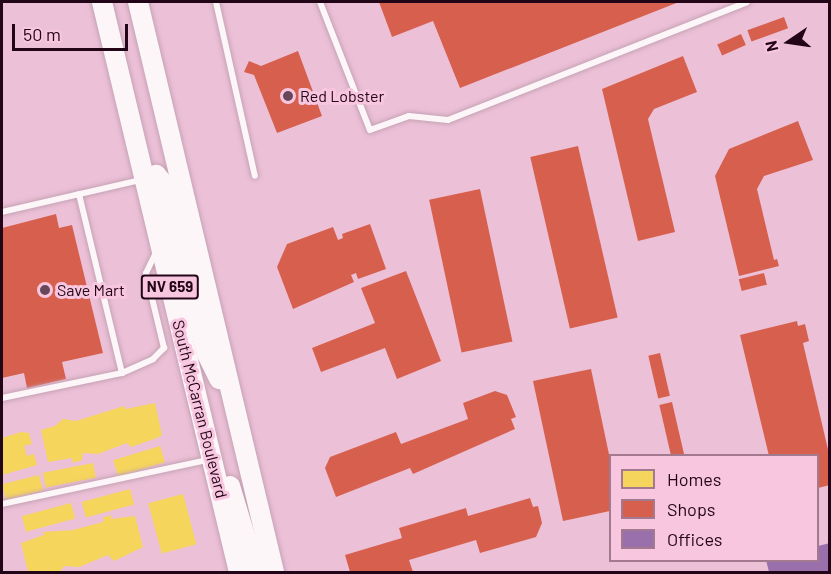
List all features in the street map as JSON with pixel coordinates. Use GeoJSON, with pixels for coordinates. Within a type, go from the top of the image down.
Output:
{"type":"FeatureCollection","features":[{"type":"Feature","properties":{"kind":"main road","name":"South McCarran Boulevard"},"geometry":{"type":"LineString","coordinates":[[102,2],[239,573]]}},
{"type":"Feature","properties":{"kind":"main road","name":"South McCarran Boulevard"},"geometry":{"type":"LineString","coordinates":[[138,2],[274,573]]}},
{"type":"Feature","properties":{"kind":"main road"},"geometry":{"type":"LineString","coordinates":[[145,179],[156,175],[164,184],[207,354],[235,414]]}},
{"type":"Feature","properties":{"kind":"main road"},"geometry":{"type":"LineString","coordinates":[[212,459],[229,484],[256,573]]}},
{"type":"Feature","properties":{"kind":"lane"},"geometry":{"type":"LineString","coordinates":[[216,2],[255,176]]}},
{"type":"Feature","properties":{"kind":"lane"},"geometry":{"type":"LineString","coordinates":[[320,2],[370,130],[409,116],[448,120],[747,2]]}},
{"type":"Feature","properties":{"kind":"lane"},"geometry":{"type":"LineString","coordinates":[[2,212],[145,179]]}},
{"type":"Feature","properties":{"kind":"lane"},"geometry":{"type":"LineString","coordinates":[[80,194],[122,373]]}},
{"type":"Feature","properties":{"kind":"lane"},"geometry":{"type":"LineString","coordinates":[[2,398],[122,373],[153,359],[164,348],[146,273],[160,244]]}},
{"type":"Feature","properties":{"kind":"lane"},"geometry":{"type":"LineString","coordinates":[[2,504],[212,459]]}},
{"type":"Feature","properties":{"kind":"building: Homes"},"geometry":{"type":"Polygon","coordinates":[[[155,403],[162,435],[157,438],[131,447],[127,443],[98,454],[83,453],[82,460],[73,463],[72,458],[48,462],[41,430],[55,426],[63,419],[76,421],[124,406],[126,409],[155,403]]]}},
{"type":"Feature","properties":{"kind":"building: Homes"},"geometry":{"type":"Polygon","coordinates":[[[21,432],[29,433],[32,444],[24,446],[27,456],[34,454],[37,465],[2,475],[2,438],[21,432]]]}},
{"type":"Feature","properties":{"kind":"building: Homes"},"geometry":{"type":"Polygon","coordinates":[[[160,446],[165,462],[118,477],[113,460],[160,446]]]}},
{"type":"Feature","properties":{"kind":"building: Homes"},"geometry":{"type":"Polygon","coordinates":[[[93,463],[96,478],[46,487],[43,473],[93,463]]]}},
{"type":"Feature","properties":{"kind":"building: Homes"},"geometry":{"type":"Polygon","coordinates":[[[39,475],[43,491],[6,500],[2,484],[39,475]]]}},
{"type":"Feature","properties":{"kind":"building: Homes"},"geometry":{"type":"Polygon","coordinates":[[[130,489],[134,504],[86,517],[82,502],[130,489]]]}},
{"type":"Feature","properties":{"kind":"building: Homes"},"geometry":{"type":"Polygon","coordinates":[[[183,494],[196,544],[162,554],[148,503],[183,494]]]}},
{"type":"Feature","properties":{"kind":"building: Homes"},"geometry":{"type":"Polygon","coordinates":[[[71,503],[75,518],[26,532],[22,516],[71,503]]]}},
{"type":"Feature","properties":{"kind":"building: Homes"},"geometry":{"type":"Polygon","coordinates":[[[111,515],[111,519],[135,516],[143,547],[114,561],[108,555],[79,567],[64,566],[60,572],[28,572],[21,543],[44,535],[43,532],[73,530],[103,522],[104,517],[111,515]]]}},
{"type":"Feature","properties":{"kind":"building: Shops"},"geometry":{"type":"Polygon","coordinates":[[[379,2],[679,2],[460,88],[433,21],[392,37],[379,2]]]}},
{"type":"Feature","properties":{"kind":"building: Shops"},"geometry":{"type":"Polygon","coordinates":[[[784,17],[788,28],[751,42],[747,30],[784,17]]]}},
{"type":"Feature","properties":{"kind":"building: Shops"},"geometry":{"type":"Polygon","coordinates":[[[741,34],[746,45],[722,56],[717,45],[741,34]]]}},
{"type":"Feature","properties":{"kind":"building: Shops","name":"Red Lobster"},"geometry":{"type":"Polygon","coordinates":[[[298,51],[322,116],[277,133],[254,75],[244,72],[249,61],[261,66],[298,51]]]}},
{"type":"Feature","properties":{"kind":"building: Shops"},"geometry":{"type":"Polygon","coordinates":[[[683,56],[697,92],[654,109],[648,119],[675,232],[638,241],[602,89],[683,56]]]}},
{"type":"Feature","properties":{"kind":"building: Shops"},"geometry":{"type":"Polygon","coordinates":[[[798,121],[813,160],[764,176],[757,189],[774,260],[777,259],[779,266],[739,276],[715,176],[729,149],[798,121]]]}},
{"type":"Feature","properties":{"kind":"building: Shops"},"geometry":{"type":"Polygon","coordinates":[[[578,146],[618,317],[570,329],[530,157],[578,146]]]}},
{"type":"Feature","properties":{"kind":"building: Shops"},"geometry":{"type":"Polygon","coordinates":[[[480,189],[512,342],[462,352],[429,200],[480,189]]]}},
{"type":"Feature","properties":{"kind":"building: Shops","name":"Save Mart"},"geometry":{"type":"Polygon","coordinates":[[[56,214],[59,228],[72,225],[103,353],[62,362],[66,379],[27,388],[24,373],[2,378],[2,228],[56,214]]]}},
{"type":"Feature","properties":{"kind":"building: Shops"},"geometry":{"type":"Polygon","coordinates":[[[370,224],[386,269],[358,279],[356,273],[351,275],[354,282],[293,309],[277,267],[287,244],[333,227],[338,240],[343,238],[342,234],[370,224]]]}},
{"type":"Feature","properties":{"kind":"building: Shops"},"geometry":{"type":"Polygon","coordinates":[[[406,271],[441,361],[397,379],[385,348],[321,372],[312,348],[375,323],[361,288],[406,271]]]}},
{"type":"Feature","properties":{"kind":"building: Shops"},"geometry":{"type":"Polygon","coordinates":[[[764,273],[767,285],[742,291],[739,279],[764,273]]]}},
{"type":"Feature","properties":{"kind":"building: Shops"},"geometry":{"type":"Polygon","coordinates":[[[797,321],[798,326],[805,324],[809,341],[803,343],[830,458],[830,485],[819,488],[819,454],[769,454],[740,335],[797,321]]]}},
{"type":"Feature","properties":{"kind":"building: Shops"},"geometry":{"type":"Polygon","coordinates":[[[660,353],[670,396],[658,399],[648,356],[660,353]]]}},
{"type":"Feature","properties":{"kind":"building: Shops"},"geometry":{"type":"Polygon","coordinates":[[[591,369],[609,454],[609,511],[563,521],[533,381],[591,369]]]}},
{"type":"Feature","properties":{"kind":"building: Shops"},"geometry":{"type":"Polygon","coordinates":[[[495,391],[507,395],[516,417],[511,419],[515,429],[413,474],[410,468],[336,497],[325,468],[330,457],[396,432],[401,444],[468,419],[463,403],[495,391]]]}},
{"type":"Feature","properties":{"kind":"building: Shops"},"geometry":{"type":"Polygon","coordinates":[[[672,402],[684,454],[671,454],[659,405],[672,402]]]}},
{"type":"Feature","properties":{"kind":"building: Shops"},"geometry":{"type":"Polygon","coordinates":[[[530,498],[533,507],[538,506],[542,523],[536,537],[480,553],[476,540],[409,560],[413,572],[350,572],[345,555],[402,538],[399,528],[466,508],[468,516],[530,498]]]}},
{"type":"Feature","properties":{"kind":"building: Offices"},"geometry":{"type":"Polygon","coordinates":[[[830,543],[830,572],[769,572],[766,562],[819,562],[819,546],[830,543]]]}},
{"type":"Feature","properties":{"kind":"place","name":"Red Lobster"},"geometry":{"type":"Point","coordinates":[288,96]}},
{"type":"Feature","properties":{"kind":"place","name":"Save Mart"},"geometry":{"type":"Point","coordinates":[45,290]}}]}
